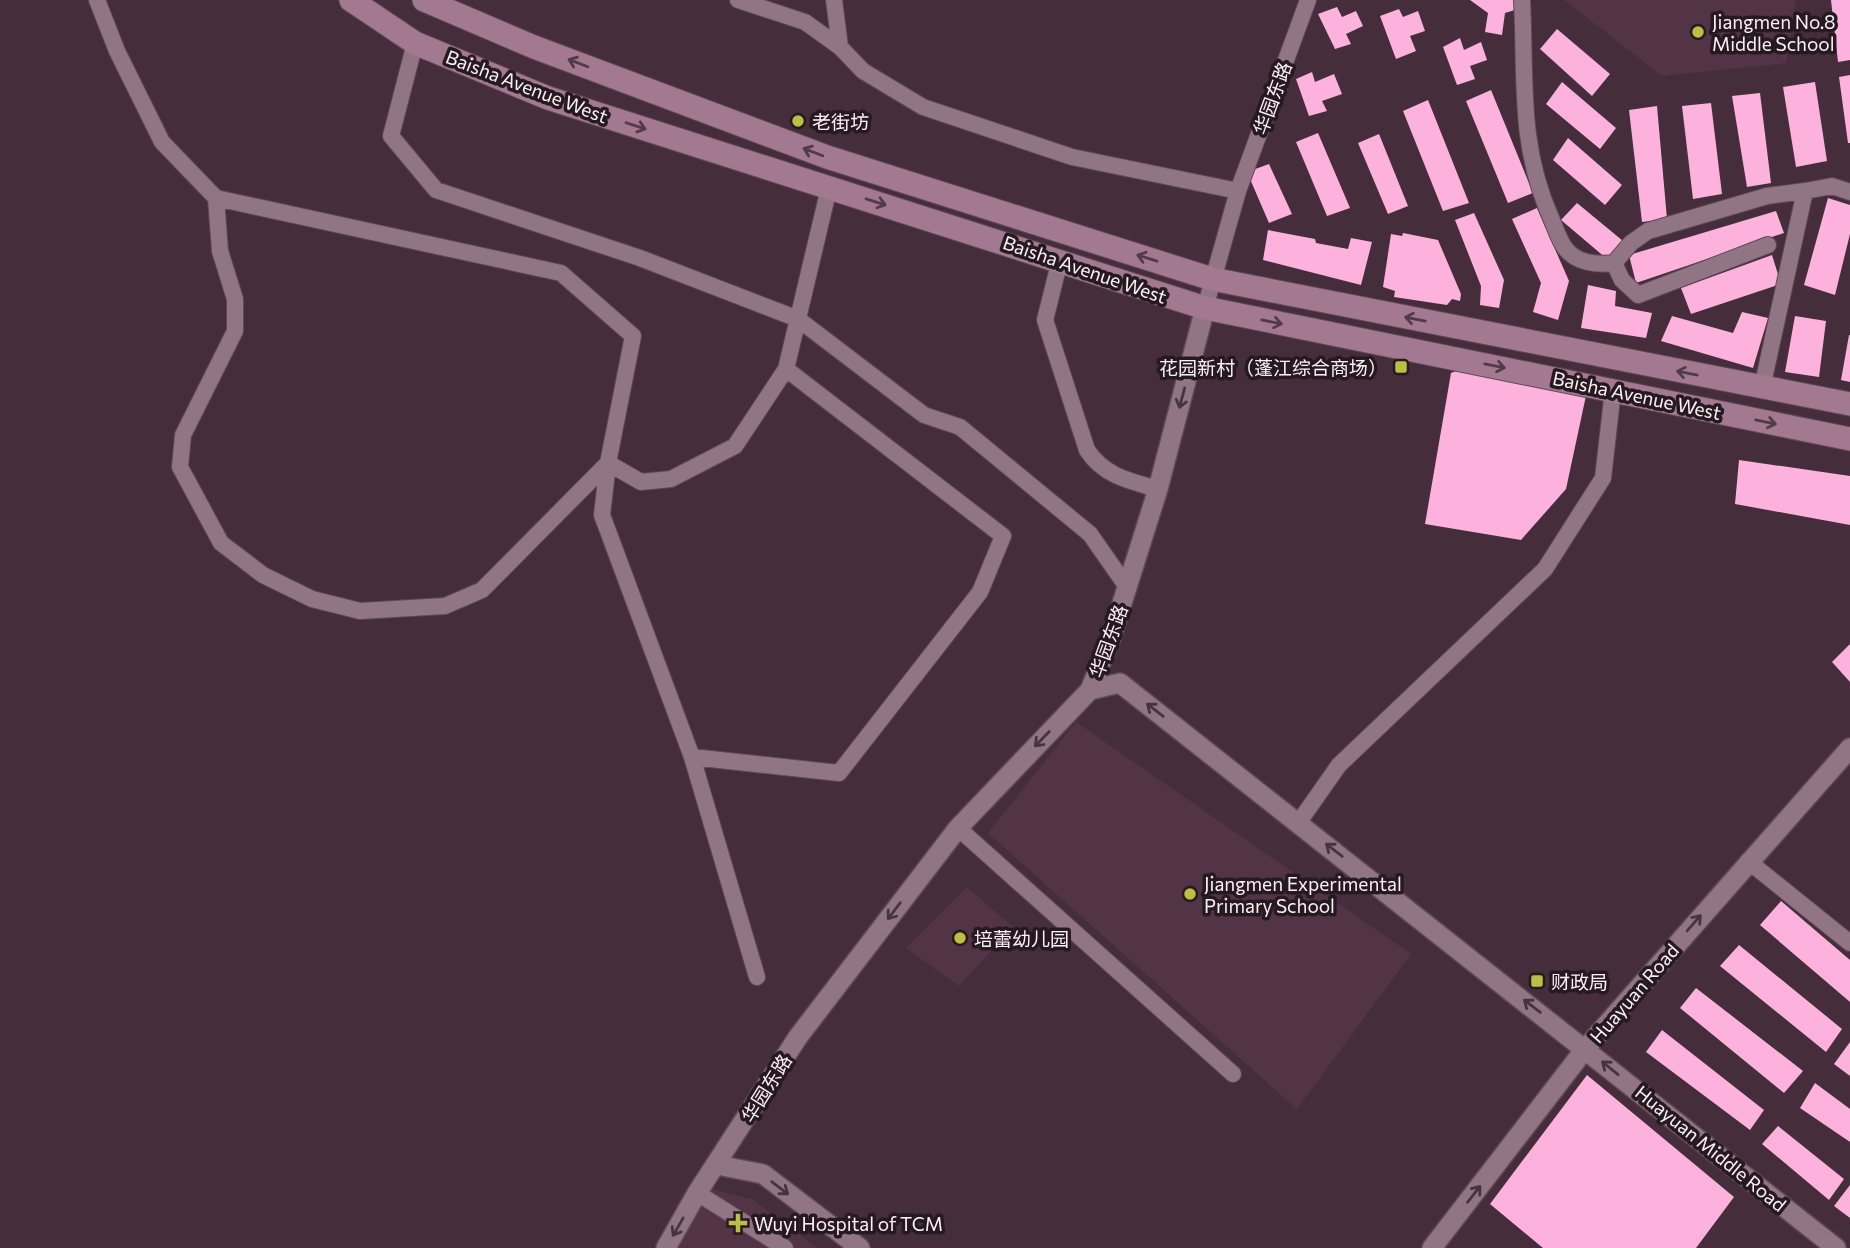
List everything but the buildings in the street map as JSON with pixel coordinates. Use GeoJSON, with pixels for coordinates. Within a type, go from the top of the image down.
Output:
{"type":"FeatureCollection","features":[{"type":"Feature","properties":{"kind":"main road","name":"Baisha Avenue West"},"geometry":{"type":"LineString","coordinates":[[351,0],[415,43],[548,98],[998,240],[1059,264],[1205,308],[1850,439]]}},
{"type":"Feature","properties":{"kind":"main road","name":"Baisha Avenue West"},"geometry":{"type":"LineString","coordinates":[[424,0],[534,47],[827,158],[1212,279],[1850,404]]}},
{"type":"Feature","properties":{"kind":"street"},"geometry":{"type":"LineString","coordinates":[[97,0],[117,51],[162,142],[216,198],[562,273],[634,336],[608,463],[602,515],[692,757],[757,977]]}},
{"type":"Feature","properties":{"kind":"street"},"geometry":{"type":"LineString","coordinates":[[738,0],[805,22],[840,47],[863,71],[923,107],[1072,157],[1238,191]]}},
{"type":"Feature","properties":{"kind":"street"},"geometry":{"type":"LineString","coordinates":[[834,0],[840,47]]}},
{"type":"Feature","properties":{"kind":"street","name":"华园东路"},"geometry":{"type":"LineString","coordinates":[[666,1248],[697,1193],[799,1037],[958,828],[1090,690],[1112,635],[1158,489],[1212,279],[1238,191],[1308,0]]}},
{"type":"Feature","properties":{"kind":"street"},"geometry":{"type":"LineString","coordinates":[[1522,0],[1525,126],[1542,196],[1565,248],[1582,260],[1598,264],[1614,263],[1631,243],[1648,231],[1767,196],[1832,186],[1850,192]]}},
{"type":"Feature","properties":{"kind":"street"},"geometry":{"type":"LineString","coordinates":[[415,43],[391,136],[436,190],[640,258],[798,319],[924,415],[960,427],[1090,534],[1127,586]]}},
{"type":"Feature","properties":{"kind":"street"},"geometry":{"type":"LineString","coordinates":[[608,463],[640,482],[671,479],[735,446],[786,369],[829,188]]}},
{"type":"Feature","properties":{"kind":"street"},"geometry":{"type":"LineString","coordinates":[[1762,388],[1804,191]]}},
{"type":"Feature","properties":{"kind":"street"},"geometry":{"type":"LineString","coordinates":[[216,198],[220,251],[235,299],[235,331],[183,435],[180,467],[221,543],[262,575],[312,599],[360,611],[445,606],[482,590],[608,463]]}},
{"type":"Feature","properties":{"kind":"street"},"geometry":{"type":"LineString","coordinates":[[1614,263],[1622,280],[1638,295],[1769,245]]}},
{"type":"Feature","properties":{"kind":"street"},"geometry":{"type":"LineString","coordinates":[[1059,264],[1045,320],[1087,450],[1096,464],[1108,472],[1158,489]]}},
{"type":"Feature","properties":{"kind":"street"},"geometry":{"type":"LineString","coordinates":[[692,757],[839,772],[980,592],[1003,536],[786,369]]}},
{"type":"Feature","properties":{"kind":"street"},"geometry":{"type":"LineString","coordinates":[[1299,822],[1339,765],[1545,569],[1602,478],[1613,390]]}},
{"type":"Feature","properties":{"kind":"street","name":"Huayuan Middle Road"},"geometry":{"type":"LineString","coordinates":[[1090,690],[1120,683],[1836,1248]]}},
{"type":"Feature","properties":{"kind":"street","name":"Huayuan Road"},"geometry":{"type":"LineString","coordinates":[[1432,1248],[1586,1049],[1850,748]]}},
{"type":"Feature","properties":{"kind":"street"},"geometry":{"type":"LineString","coordinates":[[958,828],[1233,1074]]}},
{"type":"Feature","properties":{"kind":"street"},"geometry":{"type":"LineString","coordinates":[[1748,862],[1850,943]]}},
{"type":"Feature","properties":{"kind":"street"},"geometry":{"type":"LineString","coordinates":[[717,1165],[762,1174],[859,1248]]}},
{"type":"Feature","properties":{"kind":"street"},"geometry":{"type":"LineString","coordinates":[[697,1193],[785,1248]]}},
{"type":"Feature","properties":{"kind":"shaded area","name":"Jiangmen No.8 Middle School"},"geometry":{"type":"Polygon","coordinates":[[[1564,0],[1796,0],[1786,63],[1662,76],[1564,0]]]}},
{"type":"Feature","properties":{"kind":"shaded area","name":"Jiangmen Experimental Primary School"},"geometry":{"type":"Polygon","coordinates":[[[1076,722],[1411,954],[1297,1109],[988,833],[1076,722]]]}},
{"type":"Feature","properties":{"kind":"shaded area","name":"培蕾幼儿园"},"geometry":{"type":"Polygon","coordinates":[[[967,887],[1013,927],[959,986],[906,948],[967,887]]]}},
{"type":"Feature","properties":{"kind":"shaded area","name":"Wuyi Hospital of TCM"},"geometry":{"type":"Polygon","coordinates":[[[711,1189],[752,1199],[817,1248],[678,1248],[711,1189]]]}},
{"type":"Feature","properties":{"kind":"place","name":"Jiangmen No.8 Middle School"},"geometry":{"type":"Point","coordinates":[1698,32]}},
{"type":"Feature","properties":{"kind":"place","name":"老街坊"},"geometry":{"type":"Point","coordinates":[798,121]}},
{"type":"Feature","properties":{"kind":"place","name":"花园新村（蓬江综合商场）"},"geometry":{"type":"Point","coordinates":[1401,367]}},
{"type":"Feature","properties":{"kind":"place","name":"Jiangmen Experimental Primary School"},"geometry":{"type":"Point","coordinates":[1190,894]}},
{"type":"Feature","properties":{"kind":"place","name":"培蕾幼儿园"},"geometry":{"type":"Point","coordinates":[960,938]}},
{"type":"Feature","properties":{"kind":"place","name":"财政局"},"geometry":{"type":"Point","coordinates":[1537,981]}},
{"type":"Feature","properties":{"kind":"place","name":"Wuyi Hospital of TCM"},"geometry":{"type":"Point","coordinates":[738,1223]}}]}
